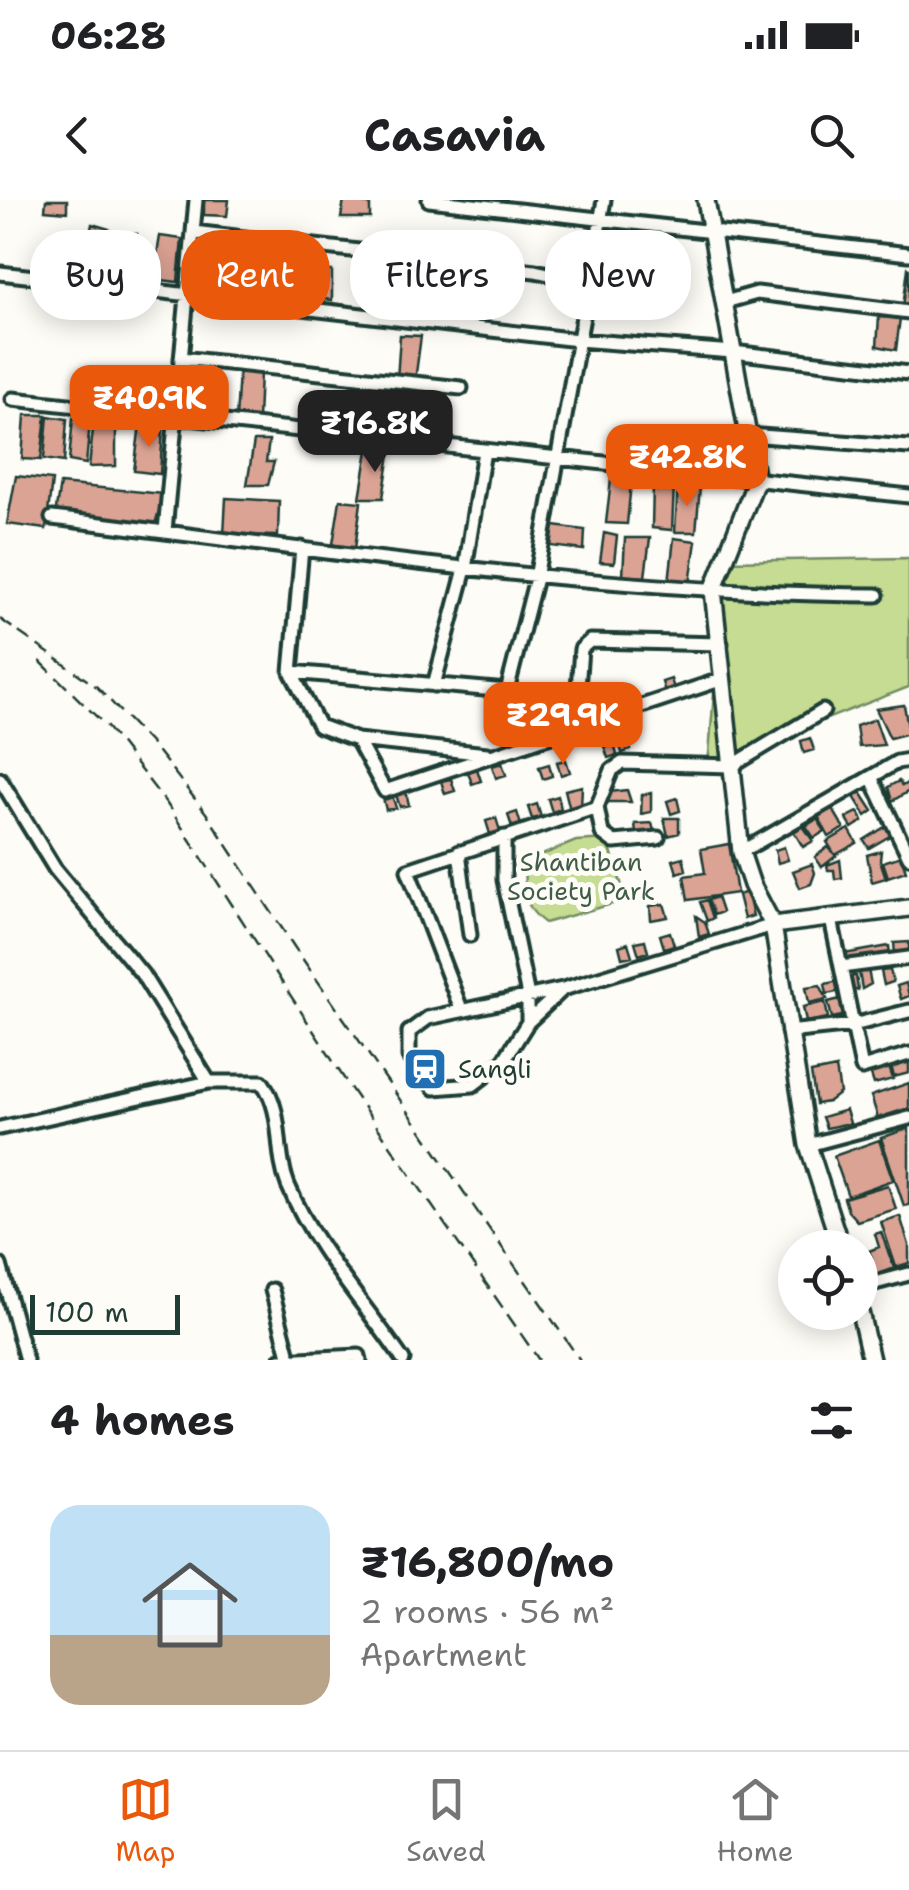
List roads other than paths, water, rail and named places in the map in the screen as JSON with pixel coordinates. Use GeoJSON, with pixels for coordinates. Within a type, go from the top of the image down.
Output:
{"type":"FeatureCollection","features":[{"type":"Feature","properties":{"kind":"main road"},"geometry":{"type":"LineString","coordinates":[[706,200],[756,481],[713,590],[741,852],[772,925],[808,1145],[835,1230]]}},
{"type":"Feature","properties":{"kind":"main road"},"geometry":{"type":"LineString","coordinates":[[772,925],[909,908]]}},
{"type":"Feature","properties":{"kind":"main road"},"geometry":{"type":"LineString","coordinates":[[864,1330],[871,1360]]}},
{"type":"Feature","properties":{"kind":"street"},"geometry":{"type":"LineString","coordinates":[[193,230],[196,200]]}},
{"type":"Feature","properties":{"kind":"street"},"geometry":{"type":"LineString","coordinates":[[429,200],[909,254]]}},
{"type":"Feature","properties":{"kind":"street"},"geometry":{"type":"LineString","coordinates":[[598,230],[604,200]]}},
{"type":"Feature","properties":{"kind":"street"},"geometry":{"type":"LineString","coordinates":[[330,248],[545,273]]}},
{"type":"Feature","properties":{"kind":"street"},"geometry":{"type":"LineString","coordinates":[[0,273],[181,294]]}},
{"type":"Feature","properties":{"kind":"street"},"geometry":{"type":"LineString","coordinates":[[725,302],[757,293],[909,312]]}},
{"type":"Feature","properties":{"kind":"street"},"geometry":{"type":"LineString","coordinates":[[330,311],[909,372]]}},
{"type":"Feature","properties":{"kind":"street"},"geometry":{"type":"LineString","coordinates":[[165,532],[185,320]]}},
{"type":"Feature","properties":{"kind":"street"},"geometry":{"type":"LineString","coordinates":[[291,672],[507,691],[536,578],[582,320]]}},
{"type":"Feature","properties":{"kind":"street"},"geometry":{"type":"LineString","coordinates":[[181,358],[461,388]]}},
{"type":"Feature","properties":{"kind":"street"},"geometry":{"type":"LineString","coordinates":[[13,399],[909,496]]}},
{"type":"Feature","properties":{"kind":"street"},"geometry":{"type":"LineString","coordinates":[[748,436],[909,447]]}},
{"type":"Feature","properties":{"kind":"street"},"geometry":{"type":"LineString","coordinates":[[434,684],[466,569],[484,451]]}},
{"type":"Feature","properties":{"kind":"street"},"geometry":{"type":"LineString","coordinates":[[52,518],[536,578],[774,595],[877,596]]}},
{"type":"Feature","properties":{"kind":"street"},"geometry":{"type":"LineString","coordinates":[[302,548],[291,672],[320,726],[357,740],[495,755]]}},
{"type":"Feature","properties":{"kind":"street"},"geometry":{"type":"LineString","coordinates":[[575,728],[581,649],[590,641],[721,644]]}},
{"type":"Feature","properties":{"kind":"street"},"geometry":{"type":"LineString","coordinates":[[357,740],[385,790],[723,679]]}},
{"type":"Feature","properties":{"kind":"street"},"geometry":{"type":"LineString","coordinates":[[658,838],[614,842],[602,833],[597,807],[612,770],[622,763],[732,766],[823,711]]}},
{"type":"Feature","properties":{"kind":"street"},"geometry":{"type":"LineString","coordinates":[[741,852],[871,777],[909,760]]}},
{"type":"Feature","properties":{"kind":"street"},"geometry":{"type":"LineString","coordinates":[[871,777],[909,857]]}},
{"type":"Feature","properties":{"kind":"street"},"geometry":{"type":"LineString","coordinates":[[0,779],[55,868],[142,974],[210,1082]]}},
{"type":"Feature","properties":{"kind":"street"},"geometry":{"type":"LineString","coordinates":[[462,1009],[408,870],[597,807]]}},
{"type":"Feature","properties":{"kind":"street"},"geometry":{"type":"LineString","coordinates":[[504,837],[504,880],[528,996],[528,1022]]}},
{"type":"Feature","properties":{"kind":"street"},"geometry":{"type":"LineString","coordinates":[[459,852],[470,935]]}},
{"type":"Feature","properties":{"kind":"street"},"geometry":{"type":"LineString","coordinates":[[831,919],[862,1068],[909,1054]]}},
{"type":"Feature","properties":{"kind":"street"},"geometry":{"type":"LineString","coordinates":[[563,989],[528,1022],[503,1062],[473,1085],[434,1088],[409,1057],[408,1032],[428,1018],[563,989],[772,925]]}},
{"type":"Feature","properties":{"kind":"street"},"geometry":{"type":"LineString","coordinates":[[841,967],[909,958]]}},
{"type":"Feature","properties":{"kind":"street"},"geometry":{"type":"LineString","coordinates":[[788,1032],[852,1025],[909,1011]]}},
{"type":"Feature","properties":{"kind":"street"},"geometry":{"type":"LineString","coordinates":[[0,1128],[210,1082],[262,1082],[272,1095],[279,1119],[280,1154],[288,1184],[316,1237],[403,1360]]}},
{"type":"Feature","properties":{"kind":"street"},"geometry":{"type":"LineString","coordinates":[[808,1145],[909,1118]]}},
{"type":"Feature","properties":{"kind":"street"},"geometry":{"type":"LineString","coordinates":[[0,1265],[4,1300],[26,1360]]}},
{"type":"Feature","properties":{"kind":"street"},"geometry":{"type":"LineString","coordinates":[[878,1282],[909,1274]]}},
{"type":"Feature","properties":{"kind":"street"},"geometry":{"type":"LineString","coordinates":[[272,1290],[287,1359],[359,1356],[360,1360]]}},
{"type":"Feature","properties":{"kind":"railway"},"geometry":{"type":"LineString","coordinates":[[0,619],[97,687],[155,748],[206,813],[580,1360]]}},
{"type":"Feature","properties":{"kind":"railway"},"geometry":{"type":"LineString","coordinates":[[40,661],[107,727],[167,804],[349,1086],[539,1360]]}},
{"type":"Feature","properties":{"kind":"place","name":"Sangli"},"geometry":{"type":"Point","coordinates":[425,1069]}},
{"type":"Feature","properties":{"kind":"park label","name":"Shantiban Society Park"},"geometry":{"type":"Point","coordinates":[581,876]}}]}
